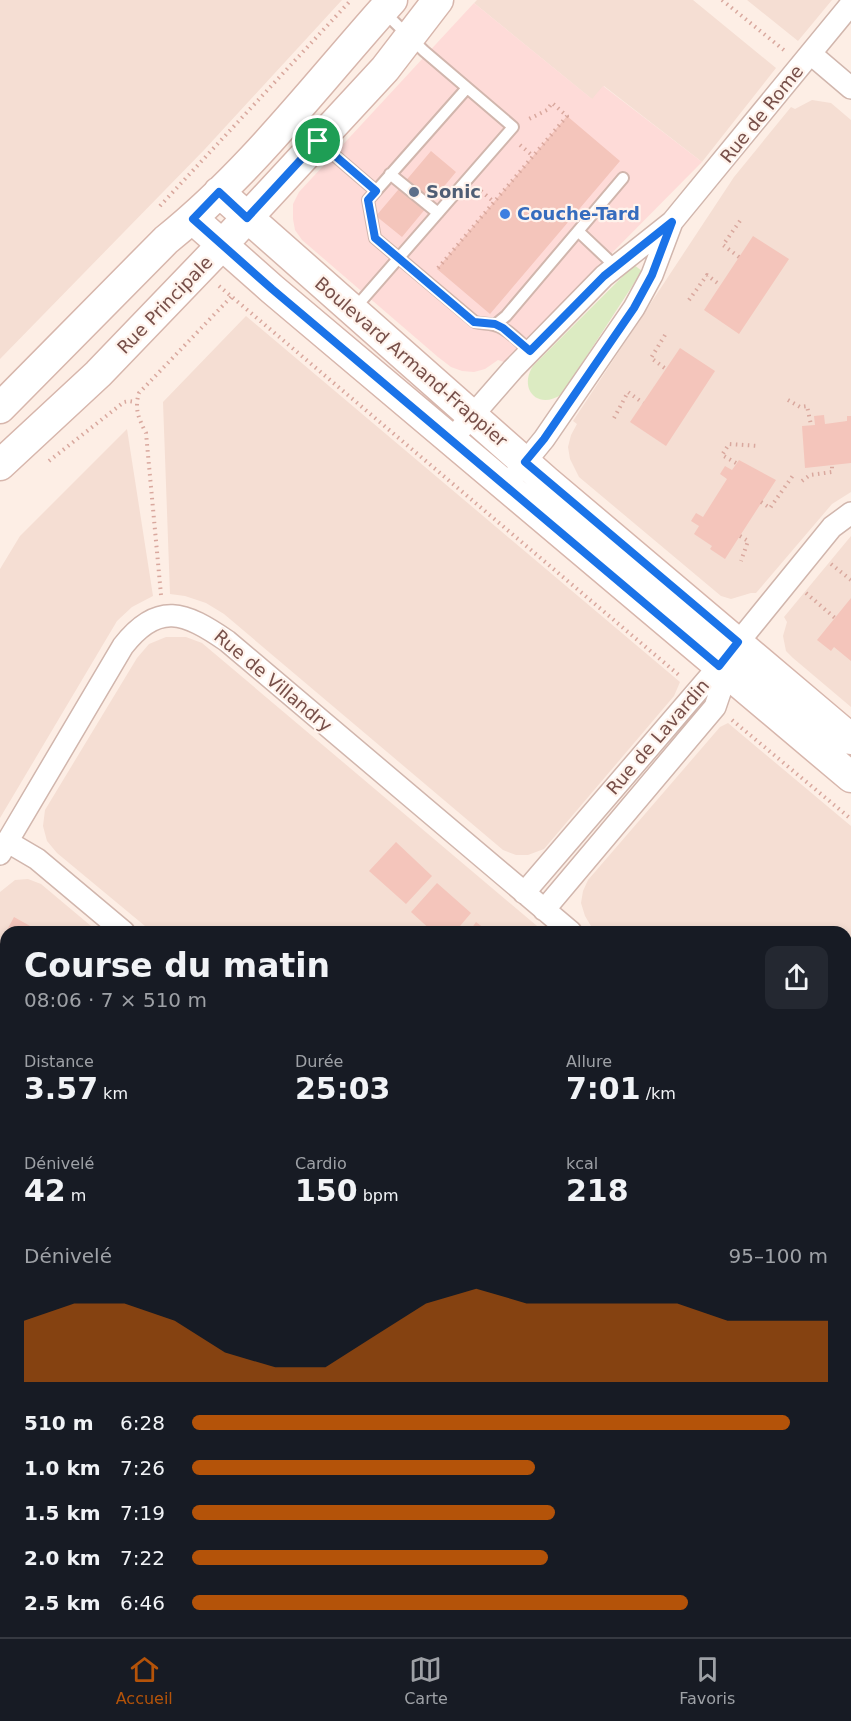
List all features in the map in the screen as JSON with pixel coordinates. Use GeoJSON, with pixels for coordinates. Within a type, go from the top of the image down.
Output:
{"type":"FeatureCollection","features":[{"type":"Feature","properties":{"kind":"street","name":"Rue Principale"},"geometry":{"type":"LineString","coordinates":[[0,465],[98,374],[222,245],[385,69],[438,0]]}},
{"type":"Feature","properties":{"kind":"street","name":"Rue de Rome"},"geometry":{"type":"LineString","coordinates":[[451,440],[530,351],[615,266],[672,222],[851,4]]}},
{"type":"Feature","properties":{"kind":"street"},"geometry":{"type":"LineString","coordinates":[[0,408],[166,240],[193,219],[219,192],[311,93],[387,5]]}},
{"type":"Feature","properties":{"kind":"street"},"geometry":{"type":"LineString","coordinates":[[811,54],[851,88]]}},
{"type":"Feature","properties":{"kind":"street","name":"Boulevard Armand-Frappier"},"geometry":{"type":"LineString","coordinates":[[219,192],[525,462],[851,739]]}},
{"type":"Feature","properties":{"kind":"street","name":"Boulevard Armand-Frappier"},"geometry":{"type":"LineString","coordinates":[[193,219],[506,487],[851,777]]}},
{"type":"Feature","properties":{"kind":"street","name":"Rue de Rome"},"geometry":{"type":"LineString","coordinates":[[506,487],[544,439],[634,308],[652,275],[672,222]]}},
{"type":"Feature","properties":{"kind":"street","name":"Rue de Lavardin"},"geometry":{"type":"LineString","coordinates":[[524,893],[723,669],[738,642],[832,527],[851,513]]}},
{"type":"Feature","properties":{"kind":"street","name":"Rue de Villandry"},"geometry":{"type":"LineString","coordinates":[[4,848],[123,646],[143,624],[158,618],[179,616],[195,621],[227,641],[563,926]]}},
{"type":"Feature","properties":{"kind":"street","name":"Rue de Lavardin"},"geometry":{"type":"LineString","coordinates":[[544,910],[715,707],[723,669]]}},
{"type":"Feature","properties":{"kind":"street"},"geometry":{"type":"LineString","coordinates":[[4,848],[37,859],[117,926]]}},
{"type":"Feature","properties":{"kind":"lane"},"geometry":{"type":"LineString","coordinates":[[353,311],[513,127],[424,51],[387,5]]}},
{"type":"Feature","properties":{"kind":"lane"},"geometry":{"type":"LineString","coordinates":[[467,88],[368,200],[375,238],[474,322],[495,324],[503,328],[530,351]]}},
{"type":"Feature","properties":{"kind":"lane"},"geometry":{"type":"LineString","coordinates":[[318,141],[376,191]]}},
{"type":"Feature","properties":{"kind":"lane"},"geometry":{"type":"LineString","coordinates":[[390,174],[438,213]]}},
{"type":"Feature","properties":{"kind":"lane"},"geometry":{"type":"LineString","coordinates":[[495,324],[506,316],[623,178]]}},
{"type":"Feature","properties":{"kind":"lane"},"geometry":{"type":"LineString","coordinates":[[578,231],[615,266]]}},
{"type":"Feature","properties":{"kind":"path"},"geometry":{"type":"LineString","coordinates":[[153,213],[351,0]]}},
{"type":"Feature","properties":{"kind":"path"},"geometry":{"type":"LineString","coordinates":[[722,0],[788,53]]}},
{"type":"Feature","properties":{"kind":"path"},"geometry":{"type":"LineString","coordinates":[[437,269],[567,116],[552,104],[547,110]]}},
{"type":"Feature","properties":{"kind":"path"},"geometry":{"type":"LineString","coordinates":[[739,256],[723,245],[742,218]]}},
{"type":"Feature","properties":{"kind":"path"},"geometry":{"type":"LineString","coordinates":[[689,300],[707,274],[720,285]]}},
{"type":"Feature","properties":{"kind":"path"},"geometry":{"type":"LineString","coordinates":[[223,288],[680,676]]}},
{"type":"Feature","properties":{"kind":"path"},"geometry":{"type":"LineString","coordinates":[[161,594],[146,433],[136,410],[136,402],[139,393],[232,296]]}},
{"type":"Feature","properties":{"kind":"path"},"geometry":{"type":"LineString","coordinates":[[665,335],[651,358],[666,369]]}},
{"type":"Feature","properties":{"kind":"path"},"geometry":{"type":"LineString","coordinates":[[614,418],[628,392],[643,403]]}},
{"type":"Feature","properties":{"kind":"path"},"geometry":{"type":"LineString","coordinates":[[788,400],[800,407],[807,406],[811,425]]}},
{"type":"Feature","properties":{"kind":"path"},"geometry":{"type":"LineString","coordinates":[[48,461],[124,402],[136,402]]}},
{"type":"Feature","properties":{"kind":"path"},"geometry":{"type":"LineString","coordinates":[[736,464],[722,455],[729,444],[759,446]]}},
{"type":"Feature","properties":{"kind":"path"},"geometry":{"type":"LineString","coordinates":[[802,482],[810,475],[832,472],[831,465]]}},
{"type":"Feature","properties":{"kind":"path"},"geometry":{"type":"LineString","coordinates":[[761,502],[770,507],[794,474]]}},
{"type":"Feature","properties":{"kind":"path"},"geometry":{"type":"LineString","coordinates":[[740,536],[748,541],[741,561]]}},
{"type":"Feature","properties":{"kind":"path"},"geometry":{"type":"LineString","coordinates":[[790,579],[834,618]]}},
{"type":"Feature","properties":{"kind":"path"},"geometry":{"type":"LineString","coordinates":[[734,721],[851,819]]}},
{"type":"Feature","properties":{"kind":"shaded area"},"geometry":{"type":"Polygon","coordinates":[[[0,0],[342,0],[205,149],[0,359],[0,0]]]}},
{"type":"Feature","properties":{"kind":"shaded area"},"geometry":{"type":"Polygon","coordinates":[[[477,0],[693,0],[776,68],[702,162],[604,86],[593,100],[474,3],[477,0]]]}},
{"type":"Feature","properties":{"kind":"shaded area"},"geometry":{"type":"Polygon","coordinates":[[[747,0],[832,0],[798,41],[747,0]]]}},
{"type":"Feature","properties":{"kind":"shaded area"},"geometry":{"type":"Polygon","coordinates":[[[474,3],[592,99],[603,86],[702,162],[504,362],[498,360],[485,369],[474,372],[451,367],[302,240],[295,230],[293,204],[299,192],[474,3]]]}},
{"type":"Feature","properties":{"kind":"shaded area"},"geometry":{"type":"Polygon","coordinates":[[[812,100],[831,103],[851,120],[851,492],[832,504],[756,593],[731,599],[721,596],[579,477],[570,459],[568,447],[577,424],[573,421],[734,177],[791,107],[795,109],[812,100]]]}},
{"type":"Feature","properties":{"kind":"shaded area"},"geometry":{"type":"Polygon","coordinates":[[[246,316],[680,682],[674,696],[544,849],[528,855],[516,855],[503,850],[224,614],[206,603],[170,594],[163,402],[246,316]]]}},
{"type":"Feature","properties":{"kind":"shaded area"},"geometry":{"type":"Polygon","coordinates":[[[127,429],[153,596],[132,607],[117,621],[0,818],[0,569],[20,536],[127,429]]]}},
{"type":"Feature","properties":{"kind":"shaded area"},"geometry":{"type":"Polygon","coordinates":[[[851,536],[851,707],[786,651],[783,636],[787,622],[784,617],[851,536]]]}},
{"type":"Feature","properties":{"kind":"shaded area"},"geometry":{"type":"Polygon","coordinates":[[[166,637],[186,637],[202,643],[537,926],[145,926],[57,853],[47,841],[43,826],[45,810],[137,658],[149,644],[166,637]]]}},
{"type":"Feature","properties":{"kind":"shaded area"},"geometry":{"type":"Polygon","coordinates":[[[728,723],[851,826],[851,926],[591,926],[581,903],[588,880],[720,727],[728,723]]]}},
{"type":"Feature","properties":{"kind":"shaded area"},"geometry":{"type":"Polygon","coordinates":[[[28,879],[41,884],[91,926],[0,926],[0,892],[15,880],[28,879]]]}},
{"type":"Feature","properties":{"kind":"green space"},"geometry":{"type":"Polygon","coordinates":[[[634,265],[642,271],[562,394],[553,399],[538,399],[529,389],[529,375],[533,366],[634,265]]]}},
{"type":"Feature","properties":{"kind":"building"},"geometry":{"type":"Polygon","coordinates":[[[567,116],[620,161],[490,314],[437,269],[567,116]]]}},
{"type":"Feature","properties":{"kind":"building"},"geometry":{"type":"Polygon","coordinates":[[[431,151],[456,172],[402,237],[376,216],[431,151]]]}},
{"type":"Feature","properties":{"kind":"building"},"geometry":{"type":"Polygon","coordinates":[[[753,236],[789,259],[739,334],[704,310],[753,236]]]}},
{"type":"Feature","properties":{"kind":"building"},"geometry":{"type":"Polygon","coordinates":[[[680,348],[715,371],[666,446],[630,422],[680,348]]]}},
{"type":"Feature","properties":{"kind":"building"},"geometry":{"type":"Polygon","coordinates":[[[824,415],[825,424],[847,421],[847,416],[851,416],[851,463],[805,468],[802,426],[815,425],[814,416],[824,415]]]}},
{"type":"Feature","properties":{"kind":"building"},"geometry":{"type":"Polygon","coordinates":[[[739,460],[776,480],[725,559],[710,549],[712,546],[694,534],[699,526],[691,521],[696,513],[703,517],[727,479],[720,474],[725,466],[732,470],[739,460]]]}},
{"type":"Feature","properties":{"kind":"building"},"geometry":{"type":"Polygon","coordinates":[[[851,598],[851,661],[834,647],[831,651],[817,640],[851,598]]]}},
{"type":"Feature","properties":{"kind":"building"},"geometry":{"type":"Polygon","coordinates":[[[396,842],[432,876],[406,904],[369,871],[396,842]]]}},
{"type":"Feature","properties":{"kind":"building"},"geometry":{"type":"Polygon","coordinates":[[[437,883],[471,913],[460,926],[426,926],[411,912],[437,883]]]}},
{"type":"Feature","properties":{"kind":"building"},"geometry":{"type":"Polygon","coordinates":[[[14,917],[30,926],[9,926],[14,917]]]}},
{"type":"Feature","properties":{"kind":"place","name":"Sonic"},"geometry":{"type":"Point","coordinates":[414,192]}},
{"type":"Feature","properties":{"kind":"place","name":"Couche-Tard"},"geometry":{"type":"Point","coordinates":[505,214]}},
{"type":"Feature","properties":{"kind":"route"},"geometry":{"type":"LineString","coordinates":[[318,141],[376,191],[368,200],[375,238],[474,322],[495,324],[503,328],[530,351],[604,276],[672,222],[652,275],[634,308],[544,439],[525,462],[738,642],[719,666],[272,289],[193,219],[219,192],[247,218],[318,141]]}}]}
